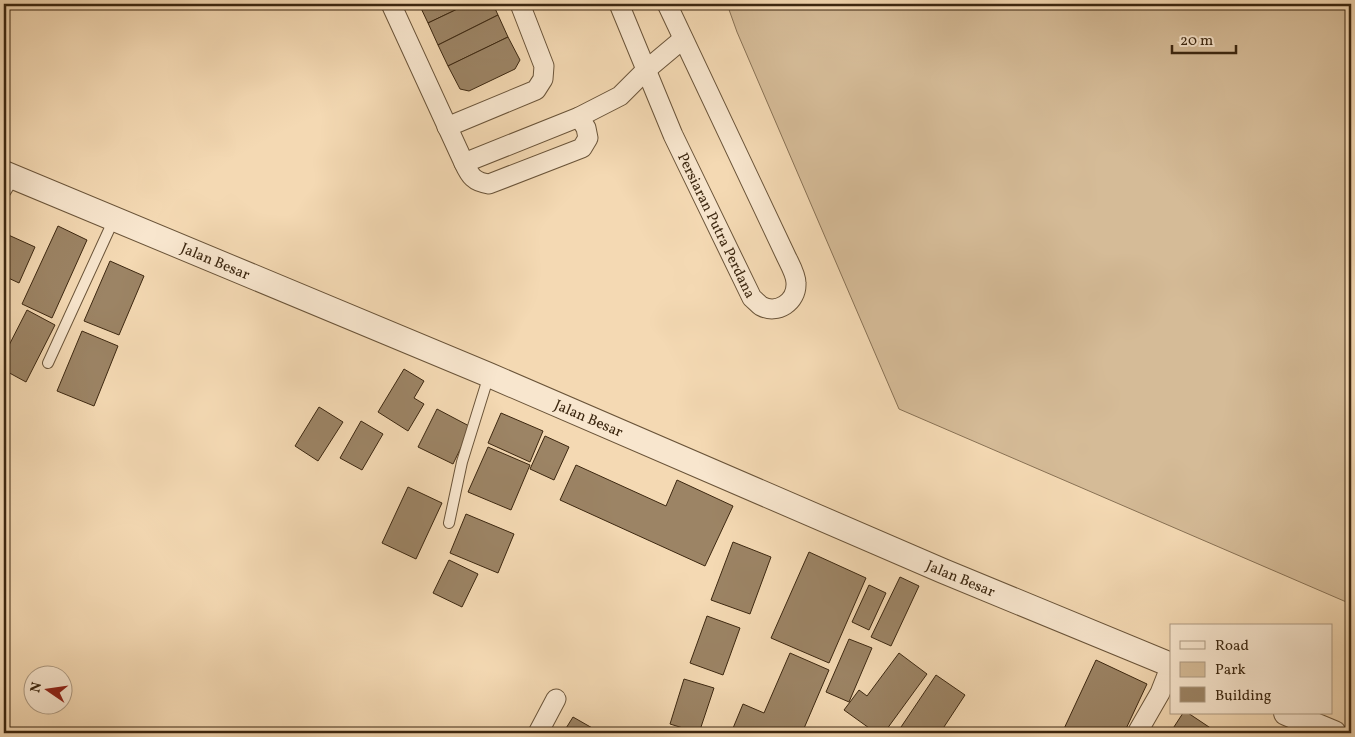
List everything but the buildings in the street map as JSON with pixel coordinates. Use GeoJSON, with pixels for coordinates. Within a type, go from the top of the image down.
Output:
{"type":"FeatureCollection","features":[{"type":"Feature","properties":{"kind":"street"},"geometry":{"type":"LineString","coordinates":[[391,4],[471,178],[478,183],[489,184],[582,148],[588,138],[586,128],[579,117]]}},
{"type":"Feature","properties":{"kind":"street"},"geometry":{"type":"LineString","coordinates":[[447,128],[536,90],[543,79],[544,66],[520,4]]}},
{"type":"Feature","properties":{"kind":"street","name":"Persiaran Putra Perdana"},"geometry":{"type":"LineString","coordinates":[[619,4],[673,135],[752,298],[760,306],[770,310],[782,307],[792,300],[796,291],[796,281],[667,4]]}},
{"type":"Feature","properties":{"kind":"street"},"geometry":{"type":"LineString","coordinates":[[464,163],[579,117],[620,96],[646,70],[684,39]]}},
{"type":"Feature","properties":{"kind":"street","name":"Jalan Besar"},"geometry":{"type":"LineString","coordinates":[[7,182],[114,219],[489,375],[943,571],[1170,665]]}},
{"type":"Feature","properties":{"kind":"street"},"geometry":{"type":"LineString","coordinates":[[1137,733],[1160,693],[1170,668]]}},
{"type":"Feature","properties":{"kind":"street"},"geometry":{"type":"LineString","coordinates":[[538,733],[556,699]]}},
{"type":"Feature","properties":{"kind":"street"},"geometry":{"type":"LineString","coordinates":[[1288,714],[1334,733]]}},
{"type":"Feature","properties":{"kind":"lane"},"geometry":{"type":"LineString","coordinates":[[48,363],[114,219]]}},
{"type":"Feature","properties":{"kind":"lane"},"geometry":{"type":"LineString","coordinates":[[449,523],[462,462],[489,375]]}},
{"type":"Feature","properties":{"kind":"green space"},"geometry":{"type":"Polygon","coordinates":[[[727,4],[1351,4],[1351,604],[899,409],[737,32],[727,4]]]}}]}
